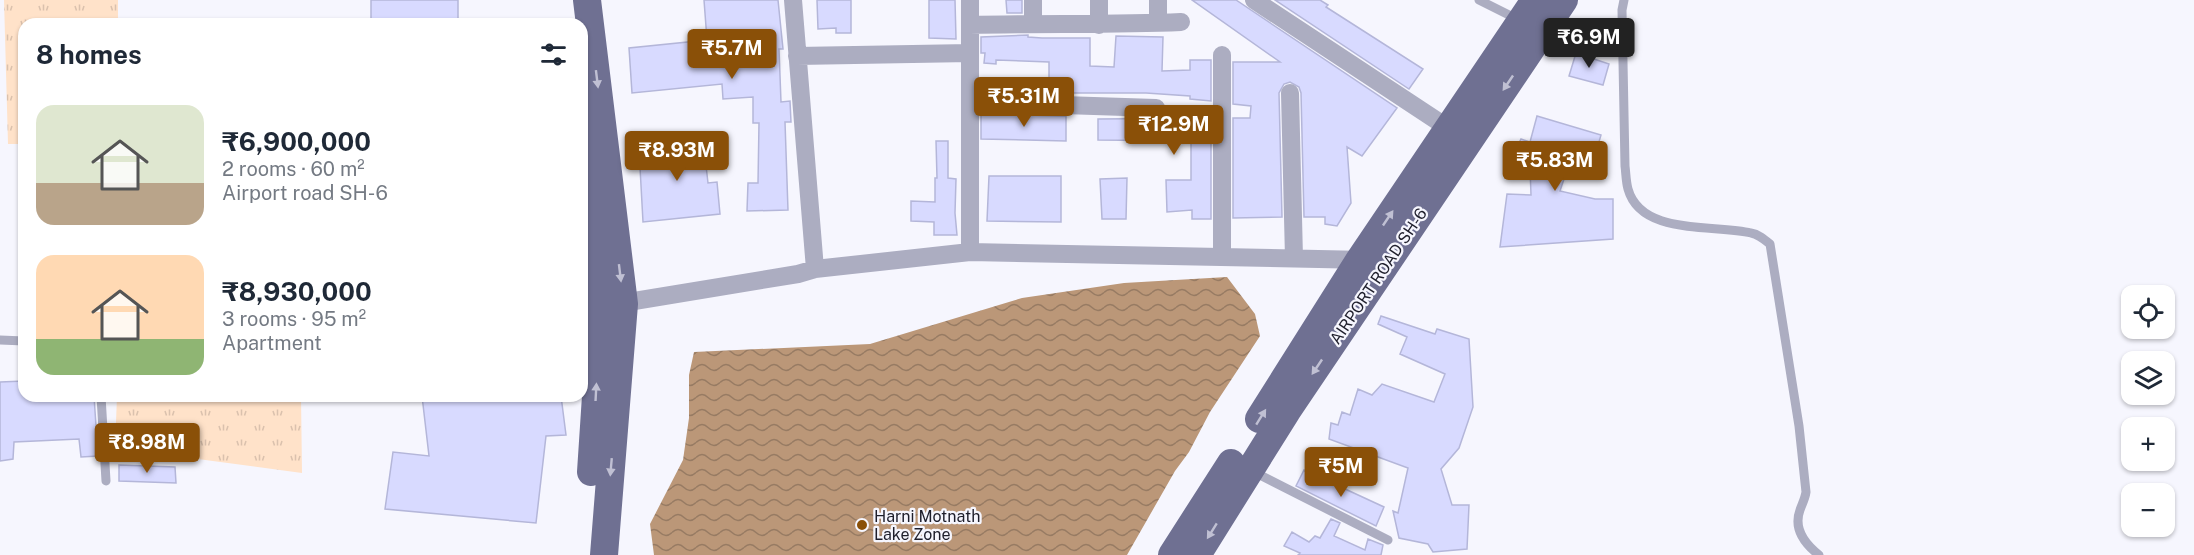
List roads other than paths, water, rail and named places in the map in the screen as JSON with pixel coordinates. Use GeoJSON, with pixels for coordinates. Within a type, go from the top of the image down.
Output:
{"type":"FeatureCollection","features":[{"type":"Feature","properties":{"kind":"main road"},"geometry":{"type":"LineString","coordinates":[[568,0],[570,18]]}},
{"type":"Feature","properties":{"kind":"main road"},"geometry":{"type":"LineString","coordinates":[[587,0],[608,315],[604,555]]}},
{"type":"Feature","properties":{"kind":"main road","name":"AIRPORT ROAD SH-6"},"geometry":{"type":"LineString","coordinates":[[1197,555],[1250,470],[1564,0]]}},
{"type":"Feature","properties":{"kind":"main road"},"geometry":{"type":"LineString","coordinates":[[1172,555],[1360,259],[1528,10]]}},
{"type":"Feature","properties":{"kind":"main road"},"geometry":{"type":"LineString","coordinates":[[586,555],[608,315],[588,170]]}},
{"type":"Feature","properties":{"kind":"street"},"geometry":{"type":"LineString","coordinates":[[793,0],[815,269]]}},
{"type":"Feature","properties":{"kind":"street"},"geometry":{"type":"LineString","coordinates":[[970,0],[970,252]]}},
{"type":"Feature","properties":{"kind":"street"},"geometry":{"type":"LineString","coordinates":[[1033,0],[1033,23]]}},
{"type":"Feature","properties":{"kind":"street"},"geometry":{"type":"LineString","coordinates":[[1099,0],[1099,25]]}},
{"type":"Feature","properties":{"kind":"street"},"geometry":{"type":"LineString","coordinates":[[1158,0],[1158,23]]}},
{"type":"Feature","properties":{"kind":"street"},"geometry":{"type":"LineString","coordinates":[[1254,0],[1448,128]]}},
{"type":"Feature","properties":{"kind":"street"},"geometry":{"type":"LineString","coordinates":[[970,25],[1033,23],[1099,25],[1182,22]]}},
{"type":"Feature","properties":{"kind":"street"},"geometry":{"type":"LineString","coordinates":[[797,56],[970,53]]}},
{"type":"Feature","properties":{"kind":"street"},"geometry":{"type":"LineString","coordinates":[[1222,55],[1222,256]]}},
{"type":"Feature","properties":{"kind":"street"},"geometry":{"type":"LineString","coordinates":[[1290,93],[1294,258]]}},
{"type":"Feature","properties":{"kind":"street"},"geometry":{"type":"LineString","coordinates":[[970,102],[1156,108]]}},
{"type":"Feature","properties":{"kind":"street"},"geometry":{"type":"LineString","coordinates":[[608,315],[815,269],[970,252],[1389,260]]}},
{"type":"Feature","properties":{"kind":"lane"},"geometry":{"type":"LineString","coordinates":[[1479,0],[1528,10]]}},
{"type":"Feature","properties":{"kind":"lane"},"geometry":{"type":"LineString","coordinates":[[1624,0],[1622,10],[1628,188],[1640,208],[1649,216],[1665,223],[1752,233],[1770,244],[1796,402],[1806,492],[1805,501],[1799,511],[1798,522],[1801,536],[1819,555]]}},
{"type":"Feature","properties":{"kind":"lane"},"geometry":{"type":"LineString","coordinates":[[0,340],[18,341]]}},
{"type":"Feature","properties":{"kind":"lane"},"geometry":{"type":"LineString","coordinates":[[101,402],[106,481]]}},
{"type":"Feature","properties":{"kind":"lane"},"geometry":{"type":"LineString","coordinates":[[1250,470],[1388,540]]}},
{"type":"Feature","properties":{"kind":"water"},"geometry":{"type":"Polygon","coordinates":[[[1227,277],[1255,314],[1260,336],[1210,412],[1189,452],[1175,471],[1127,555],[654,555],[650,524],[683,460],[689,418],[689,375],[694,352],[870,344],[1022,298],[1124,283],[1227,277]]]}},
{"type":"Feature","properties":{"kind":"place","name":"Harni Motnath Lake Zone"},"geometry":{"type":"Point","coordinates":[862,525]}}]}
